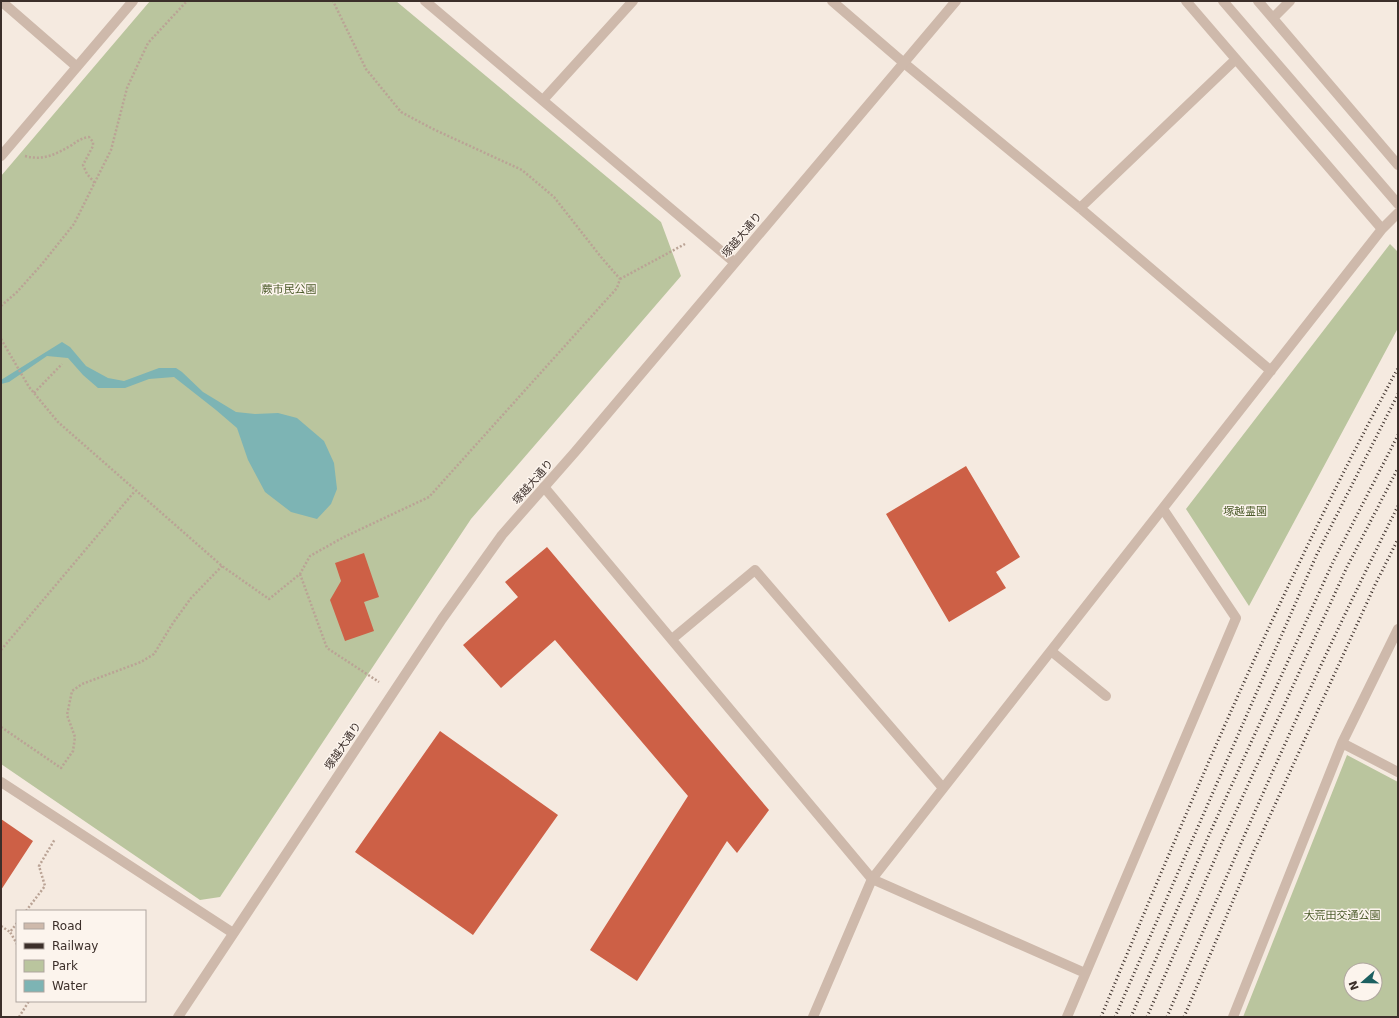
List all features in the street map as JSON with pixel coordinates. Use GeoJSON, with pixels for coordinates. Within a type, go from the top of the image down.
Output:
{"type":"FeatureCollection","features":[{"type":"Feature","properties":{"kind":"street"},"geometry":{"type":"LineString","coordinates":[[1,1],[77,67]]}},
{"type":"Feature","properties":{"kind":"street"},"geometry":{"type":"LineString","coordinates":[[1,156],[133,1]]}},
{"type":"Feature","properties":{"kind":"street"},"geometry":{"type":"LineString","coordinates":[[425,1],[734,262]]}},
{"type":"Feature","properties":{"kind":"street"},"geometry":{"type":"LineString","coordinates":[[543,100],[633,1]]}},
{"type":"Feature","properties":{"kind":"street"},"geometry":{"type":"LineString","coordinates":[[832,1],[904,63],[1080,208],[1271,371]]}},
{"type":"Feature","properties":{"kind":"street","name":"塚越大通り"},"geometry":{"type":"LineString","coordinates":[[178,1017],[442,619],[502,535],[956,1]]}},
{"type":"Feature","properties":{"kind":"street"},"geometry":{"type":"LineString","coordinates":[[1186,1],[1382,229]]}},
{"type":"Feature","properties":{"kind":"street"},"geometry":{"type":"LineString","coordinates":[[1224,1],[1398,204]]}},
{"type":"Feature","properties":{"kind":"street"},"geometry":{"type":"LineString","coordinates":[[1258,1],[1398,165]]}},
{"type":"Feature","properties":{"kind":"street"},"geometry":{"type":"LineString","coordinates":[[1273,18],[1290,1]]}},
{"type":"Feature","properties":{"kind":"street"},"geometry":{"type":"LineString","coordinates":[[1080,208],[1236,59]]}},
{"type":"Feature","properties":{"kind":"street"},"geometry":{"type":"LineString","coordinates":[[812,1017],[872,879],[1382,229],[1398,213]]}},
{"type":"Feature","properties":{"kind":"street"},"geometry":{"type":"LineString","coordinates":[[544,487],[872,879],[1085,973]]}},
{"type":"Feature","properties":{"kind":"street"},"geometry":{"type":"LineString","coordinates":[[1067,1017],[1236,618],[1163,509]]}},
{"type":"Feature","properties":{"kind":"street"},"geometry":{"type":"LineString","coordinates":[[672,639],[755,570],[943,788]]}},
{"type":"Feature","properties":{"kind":"street"},"geometry":{"type":"LineString","coordinates":[[1233,1017],[1342,743],[1398,629]]}},
{"type":"Feature","properties":{"kind":"street"},"geometry":{"type":"LineString","coordinates":[[1051,652],[1106,696]]}},
{"type":"Feature","properties":{"kind":"street"},"geometry":{"type":"LineString","coordinates":[[1342,743],[1398,772]]}},
{"type":"Feature","properties":{"kind":"street"},"geometry":{"type":"LineString","coordinates":[[1,782],[233,933]]}},
{"type":"Feature","properties":{"kind":"path"},"geometry":{"type":"LineString","coordinates":[[1,306],[17,292],[74,224],[111,150],[127,88],[148,43],[187,1]]}},
{"type":"Feature","properties":{"kind":"path"},"geometry":{"type":"LineString","coordinates":[[333,1],[366,69],[401,112],[433,129],[522,170],[554,197],[620,279]]}},
{"type":"Feature","properties":{"kind":"path"},"geometry":{"type":"LineString","coordinates":[[44,158],[84,138],[89,137],[93,142],[93,146],[83,165],[87,174],[95,183]]}},
{"type":"Feature","properties":{"kind":"path"},"geometry":{"type":"LineString","coordinates":[[1,339],[29,387],[58,422],[222,566],[269,599],[300,574],[310,556],[344,537],[429,497],[617,288],[620,279],[685,244],[692,246]]}},
{"type":"Feature","properties":{"kind":"path"},"geometry":{"type":"LineString","coordinates":[[34,393],[62,364]]}},
{"type":"Feature","properties":{"kind":"path"},"geometry":{"type":"LineString","coordinates":[[1,650],[135,491]]}},
{"type":"Feature","properties":{"kind":"path"},"geometry":{"type":"LineString","coordinates":[[1,727],[61,768],[73,751],[75,737],[67,715],[72,691],[82,684],[141,662],[154,654],[173,623],[192,598],[222,566]]}},
{"type":"Feature","properties":{"kind":"path"},"geometry":{"type":"LineString","coordinates":[[300,574],[327,648],[394,692]]}},
{"type":"Feature","properties":{"kind":"path"},"geometry":{"type":"LineString","coordinates":[[27,910],[45,886],[39,866],[65,824]]}},
{"type":"Feature","properties":{"kind":"path"},"geometry":{"type":"LineString","coordinates":[[10,932],[16,924]]}},
{"type":"Feature","properties":{"kind":"path"},"geometry":{"type":"LineString","coordinates":[[1,926],[10,932],[16,942]]}},
{"type":"Feature","properties":{"kind":"path"},"geometry":{"type":"LineString","coordinates":[[18,1017],[28,1002]]}},
{"type":"Feature","properties":{"kind":"green space","name":"蕨市民公園"},"geometry":{"type":"Polygon","coordinates":[[[150,1],[396,1],[661,222],[681,276],[471,519],[220,897],[200,900],[1,764],[1,176],[150,1]]]}},
{"type":"Feature","properties":{"kind":"green space","name":"塚越霊園"},"geometry":{"type":"Polygon","coordinates":[[[1390,244],[1398,252],[1398,328],[1249,606],[1186,509],[1390,244]]]}},
{"type":"Feature","properties":{"kind":"green space","name":"大荒田交通公園"},"geometry":{"type":"Polygon","coordinates":[[[1347,755],[1398,782],[1398,1017],[1243,1017],[1347,755]]]}},
{"type":"Feature","properties":{"kind":"water"},"geometry":{"type":"Polygon","coordinates":[[[62,342],[70,347],[86,366],[108,378],[124,381],[159,368],[176,368],[203,392],[236,412],[255,414],[278,413],[297,418],[324,441],[334,463],[337,489],[331,504],[317,519],[291,512],[265,492],[248,460],[237,428],[174,377],[149,379],[125,388],[98,388],[83,375],[68,358],[47,356],[9,382],[1,384],[1,380],[62,342]]]}},
{"type":"Feature","properties":{"kind":"building"},"geometry":{"type":"Polygon","coordinates":[[[966,466],[1020,557],[996,572],[1006,588],[949,622],[886,514],[966,466]]]}},
{"type":"Feature","properties":{"kind":"building"},"geometry":{"type":"Polygon","coordinates":[[[547,547],[769,810],[737,853],[727,841],[637,981],[590,950],[688,796],[555,640],[501,688],[463,645],[518,597],[505,582],[547,547]]]}},
{"type":"Feature","properties":{"kind":"building"},"geometry":{"type":"Polygon","coordinates":[[[364,553],[379,597],[364,602],[374,631],[345,641],[330,600],[341,581],[335,563],[364,553]]]}},
{"type":"Feature","properties":{"kind":"building"},"geometry":{"type":"Polygon","coordinates":[[[440,731],[558,815],[473,935],[355,852],[440,731]]]}},
{"type":"Feature","properties":{"kind":"building"},"geometry":{"type":"Polygon","coordinates":[[[1,819],[33,841],[1,890],[1,819]]]}},
{"type":"Feature","properties":{"kind":"railway"},"geometry":{"type":"LineString","coordinates":[[1101,1017],[1205,770],[1278,607],[1398,368]]}},
{"type":"Feature","properties":{"kind":"railway"},"geometry":{"type":"LineString","coordinates":[[1115,1017],[1317,554],[1398,394]]}},
{"type":"Feature","properties":{"kind":"railway"},"geometry":{"type":"LineString","coordinates":[[1131,1017],[1209,835],[1333,562],[1398,435]]}},
{"type":"Feature","properties":{"kind":"railway"},"geometry":{"type":"LineString","coordinates":[[1147,1017],[1223,840],[1346,569],[1398,468]]}},
{"type":"Feature","properties":{"kind":"railway"},"geometry":{"type":"LineString","coordinates":[[1167,1017],[1278,760],[1337,632],[1398,506]]}},
{"type":"Feature","properties":{"kind":"railway"},"geometry":{"type":"LineString","coordinates":[[1184,1017],[1253,853],[1375,585],[1398,539]]}}]}
